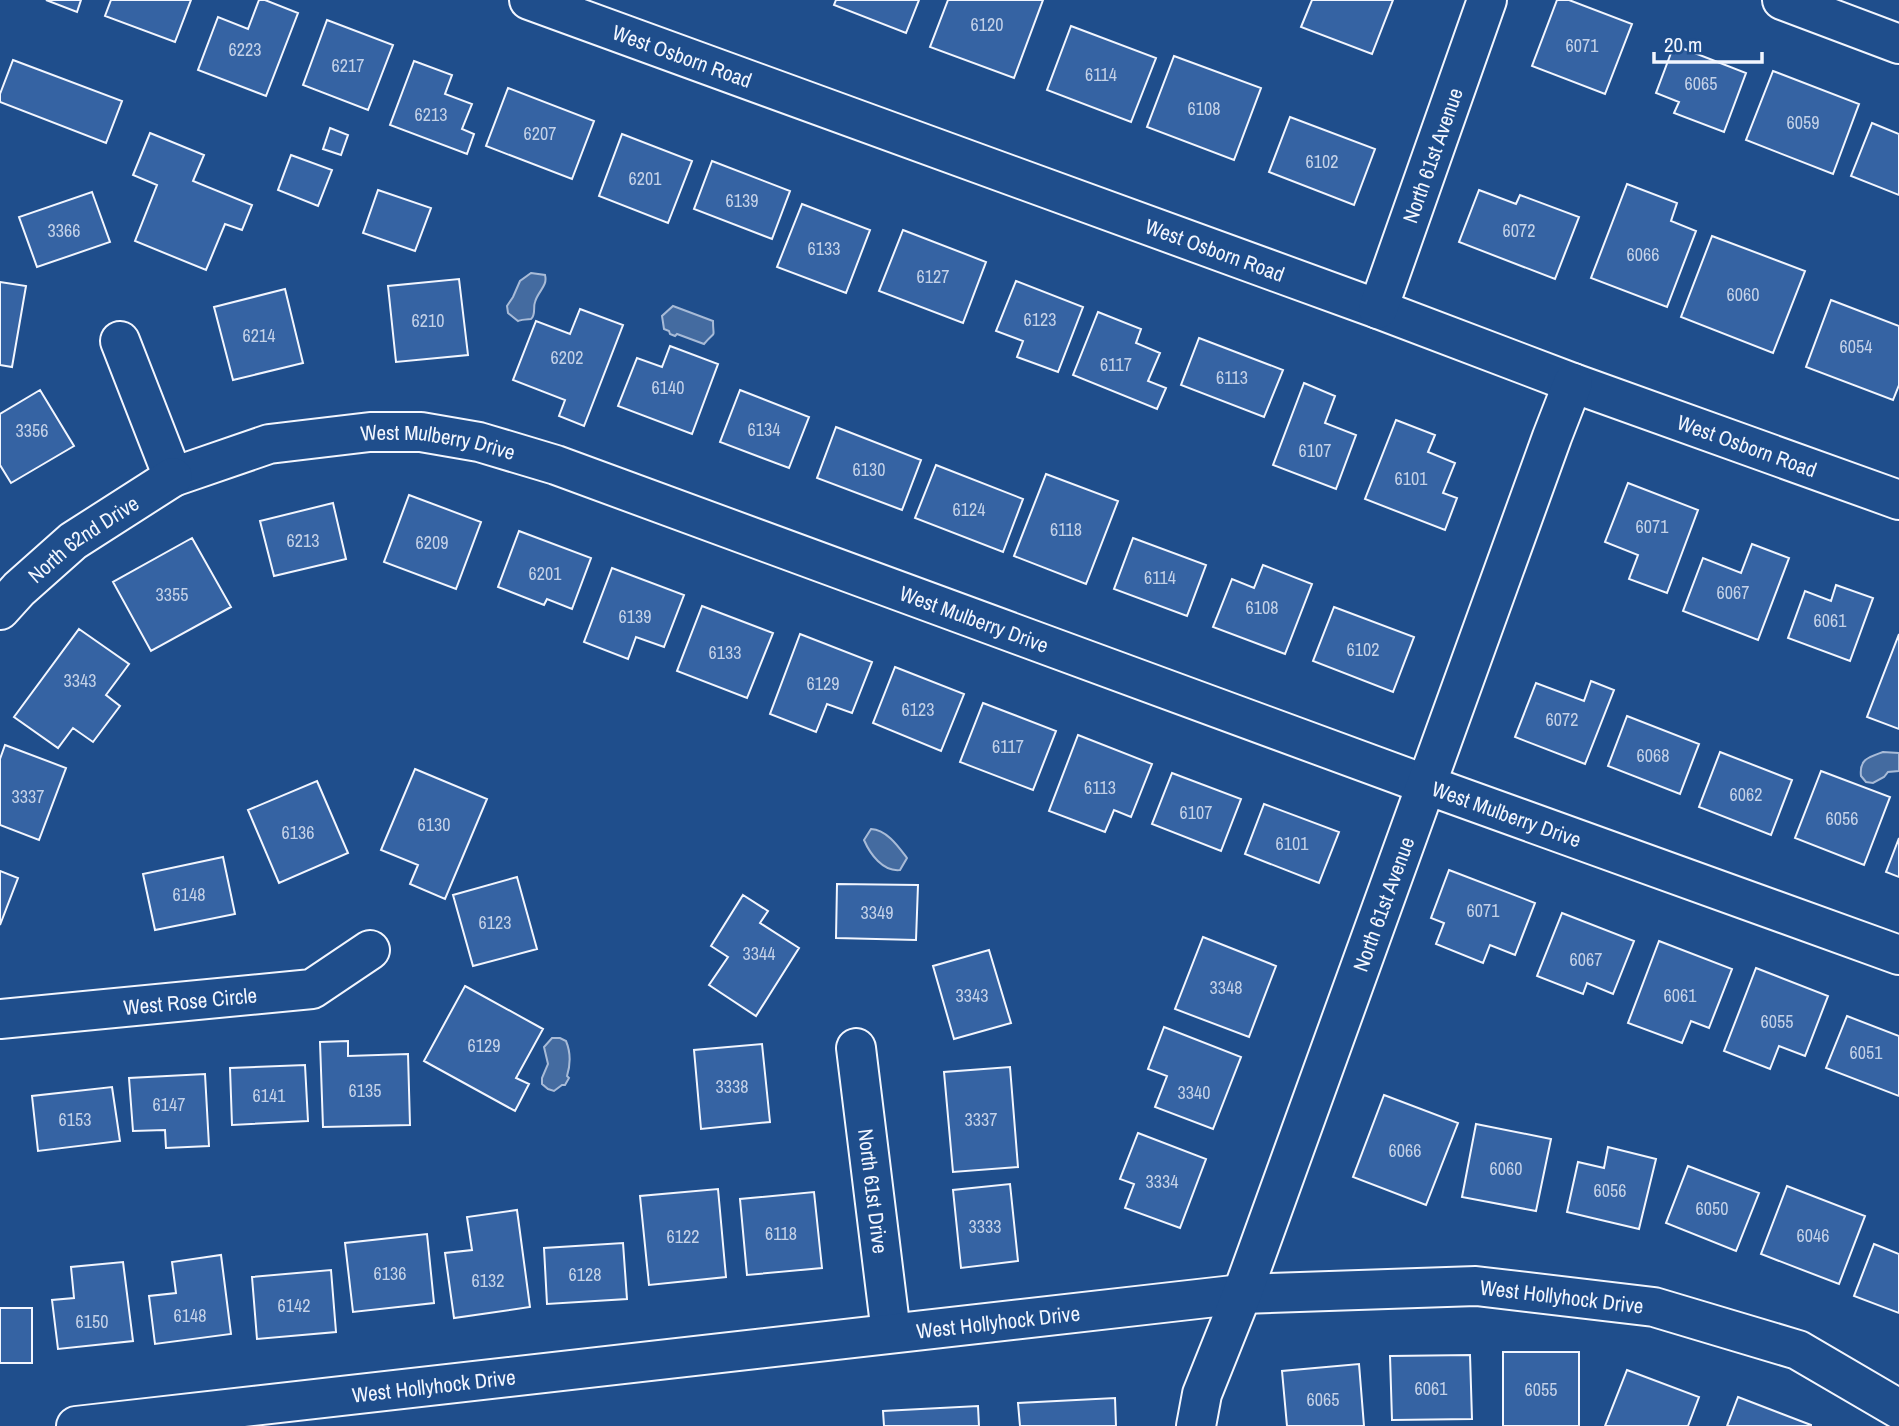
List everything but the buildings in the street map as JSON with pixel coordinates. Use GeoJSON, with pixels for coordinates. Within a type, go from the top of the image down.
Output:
{"type":"FeatureCollection","features":[{"type":"Feature","properties":{"kind":"street","name":"West Osborn Road"},"geometry":{"type":"LineString","coordinates":[[529,0],[1899,500]]}},
{"type":"Feature","properties":{"kind":"street","name":"North 61st Avenue"},"geometry":{"type":"LineString","coordinates":[[1378,309],[1487,0]]}},
{"type":"Feature","properties":{"kind":"street"},"geometry":{"type":"LineString","coordinates":[[1782,0],[1899,44]]}},
{"type":"Feature","properties":{"kind":"street"},"geometry":{"type":"LineString","coordinates":[[120,341],[173,477]]}},
{"type":"Feature","properties":{"kind":"street","name":"North 61st Avenue"},"geometry":{"type":"LineString","coordinates":[[1196,1426],[1202,1394],[1242,1294],[1573,383]]}},
{"type":"Feature","properties":{"kind":"street","name":"West Mulberry Drive"},"geometry":{"type":"LineString","coordinates":[[173,477],[269,444],[346,434],[421,432],[480,442],[556,465],[1899,956]]}},
{"type":"Feature","properties":{"kind":"street","name":"North 62nd Drive"},"geometry":{"type":"LineString","coordinates":[[0,610],[19,589],[73,541],[173,477]]}},
{"type":"Feature","properties":{"kind":"street","name":"West Rose Circle"},"geometry":{"type":"LineString","coordinates":[[0,1019],[312,989],[370,950]]}},
{"type":"Feature","properties":{"kind":"street","name":"North 61st Drive"},"geometry":{"type":"LineString","coordinates":[[856,1048],[891,1333]]}},
{"type":"Feature","properties":{"kind":"street","name":"West Hollyhock Drive"},"geometry":{"type":"LineString","coordinates":[[76,1426],[1242,1294],[1476,1286],[1654,1307],[1798,1350],[1899,1409]]}},
{"type":"Feature","properties":{"kind":"water"},"geometry":{"type":"Polygon","coordinates":[[[531,273],[545,275],[545,282],[535,302],[533,317],[518,321],[508,313],[507,306],[520,281],[531,273]]]}},
{"type":"Feature","properties":{"kind":"water"},"geometry":{"type":"Polygon","coordinates":[[[673,306],[713,321],[713,335],[704,344],[670,334],[664,329],[662,316],[673,306]]]}},
{"type":"Feature","properties":{"kind":"water"},"geometry":{"type":"Polygon","coordinates":[[[1883,752],[1899,753],[1899,771],[1888,772],[1873,783],[1866,782],[1861,776],[1863,762],[1883,752]]]}},
{"type":"Feature","properties":{"kind":"water"},"geometry":{"type":"Polygon","coordinates":[[[871,829],[887,835],[907,858],[900,870],[883,865],[870,851],[864,840],[871,829]]]}},
{"type":"Feature","properties":{"kind":"water"},"geometry":{"type":"Polygon","coordinates":[[[552,1038],[566,1041],[570,1058],[569,1078],[565,1085],[554,1091],[542,1084],[548,1064],[544,1047],[552,1038]]]}}]}
